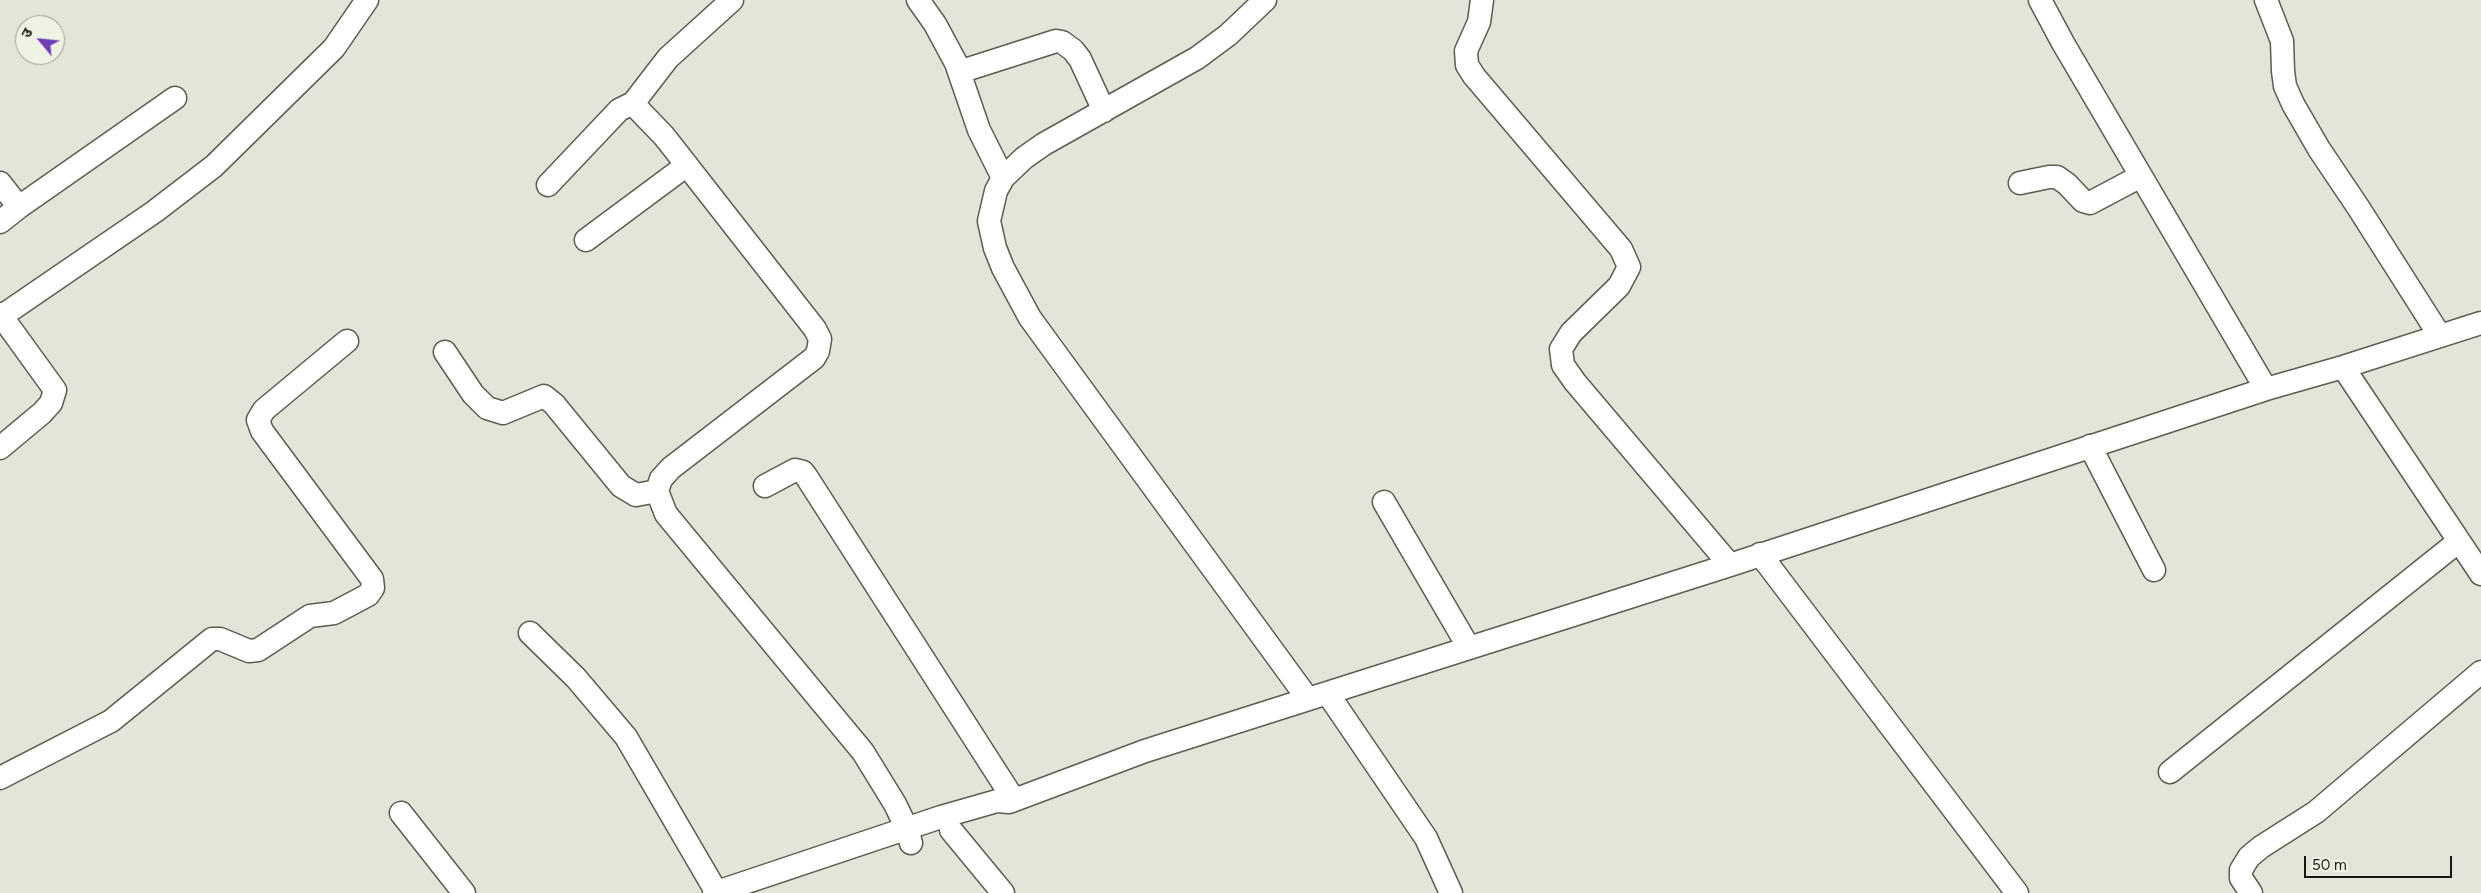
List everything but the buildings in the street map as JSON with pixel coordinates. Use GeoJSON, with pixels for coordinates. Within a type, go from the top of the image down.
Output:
{"type":"FeatureCollection","features":[{"type":"Feature","properties":{"kind":"street"},"geometry":{"type":"LineString","coordinates":[[0,448],[42,414],[51,403],[55,390],[1,315],[154,212],[214,166],[334,48],[367,0]]}},
{"type":"Feature","properties":{"kind":"street"},"geometry":{"type":"LineString","coordinates":[[631,106],[677,50],[732,0]]}},
{"type":"Feature","properties":{"kind":"street"},"geometry":{"type":"LineString","coordinates":[[918,0],[935,24],[959,72],[979,130],[1002,178]]}},
{"type":"Feature","properties":{"kind":"street"},"geometry":{"type":"LineString","coordinates":[[1265,0],[1228,35],[1197,58],[1037,149],[1002,178],[996,191],[989,221],[995,248],[1013,290],[1036,326],[1426,838],[1451,893]]}},
{"type":"Feature","properties":{"kind":"street"},"geometry":{"type":"LineString","coordinates":[[1482,0],[1479,22],[1466,51],[1466,65],[1621,249],[1629,267],[1619,286],[1571,333],[1561,349],[1563,365],[1730,565]]}},
{"type":"Feature","properties":{"kind":"street"},"geometry":{"type":"LineString","coordinates":[[2040,0],[2266,388]]}},
{"type":"Feature","properties":{"kind":"street"},"geometry":{"type":"LineString","coordinates":[[2266,0],[2282,41],[2284,78],[2293,104],[2319,149],[2440,336]]}},
{"type":"Feature","properties":{"kind":"street"},"geometry":{"type":"LineString","coordinates":[[959,72],[1056,41],[1062,42],[1073,50],[1080,59],[1104,111]]}},
{"type":"Feature","properties":{"kind":"street"},"geometry":{"type":"LineString","coordinates":[[0,222],[175,98]]}},
{"type":"Feature","properties":{"kind":"street"},"geometry":{"type":"LineString","coordinates":[[548,185],[619,110],[636,106],[687,165],[815,329],[820,339],[820,345],[814,358],[805,367],[671,468],[661,479],[657,491],[666,514],[847,730],[878,775],[909,837]]}},
{"type":"Feature","properties":{"kind":"street"},"geometry":{"type":"LineString","coordinates":[[586,240],[687,165]]}},
{"type":"Feature","properties":{"kind":"street"},"geometry":{"type":"LineString","coordinates":[[2020,183],[2049,176],[2057,177],[2090,203],[2141,176]]}},
{"type":"Feature","properties":{"kind":"street"},"geometry":{"type":"LineString","coordinates":[[0,183],[19,207]]}},
{"type":"Feature","properties":{"kind":"street"},"geometry":{"type":"LineString","coordinates":[[763,893],[997,801],[1011,801],[1145,751],[1730,565],[2266,388],[2343,367],[2481,323]]}},
{"type":"Feature","properties":{"kind":"street"},"geometry":{"type":"LineString","coordinates":[[0,778],[111,721],[212,639],[220,640],[249,651],[258,650],[310,616],[334,613],[368,595],[373,588],[372,580],[262,431],[258,420],[264,410],[346,341]]}},
{"type":"Feature","properties":{"kind":"street"},"geometry":{"type":"LineString","coordinates":[[445,352],[473,394],[487,408],[503,413],[544,396],[554,404],[621,486],[636,495],[657,491]]}},
{"type":"Feature","properties":{"kind":"street"},"geometry":{"type":"LineString","coordinates":[[2343,367],[2481,574]]}},
{"type":"Feature","properties":{"kind":"street"},"geometry":{"type":"LineString","coordinates":[[2090,446],[2154,570]]}},
{"type":"Feature","properties":{"kind":"street"},"geometry":{"type":"LineString","coordinates":[[765,486],[795,470],[803,472],[1011,801]]}},
{"type":"Feature","properties":{"kind":"street"},"geometry":{"type":"LineString","coordinates":[[1384,502],[1469,648]]}},
{"type":"Feature","properties":{"kind":"street"},"geometry":{"type":"LineString","coordinates":[[2170,772],[2459,541]]}},
{"type":"Feature","properties":{"kind":"street"},"geometry":{"type":"LineString","coordinates":[[1760,554],[2016,893]]}},
{"type":"Feature","properties":{"kind":"street"},"geometry":{"type":"LineString","coordinates":[[530,633],[576,678],[626,737],[716,893],[909,837],[951,830],[999,813],[1011,801]]}},
{"type":"Feature","properties":{"kind":"street"},"geometry":{"type":"LineString","coordinates":[[2251,893],[2241,878],[2241,870],[2249,857],[2261,847],[2316,812],[2481,672]]}},
{"type":"Feature","properties":{"kind":"street"},"geometry":{"type":"LineString","coordinates":[[401,814],[464,893]]}},
{"type":"Feature","properties":{"kind":"street"},"geometry":{"type":"LineString","coordinates":[[951,830],[1003,893]]}}]}
